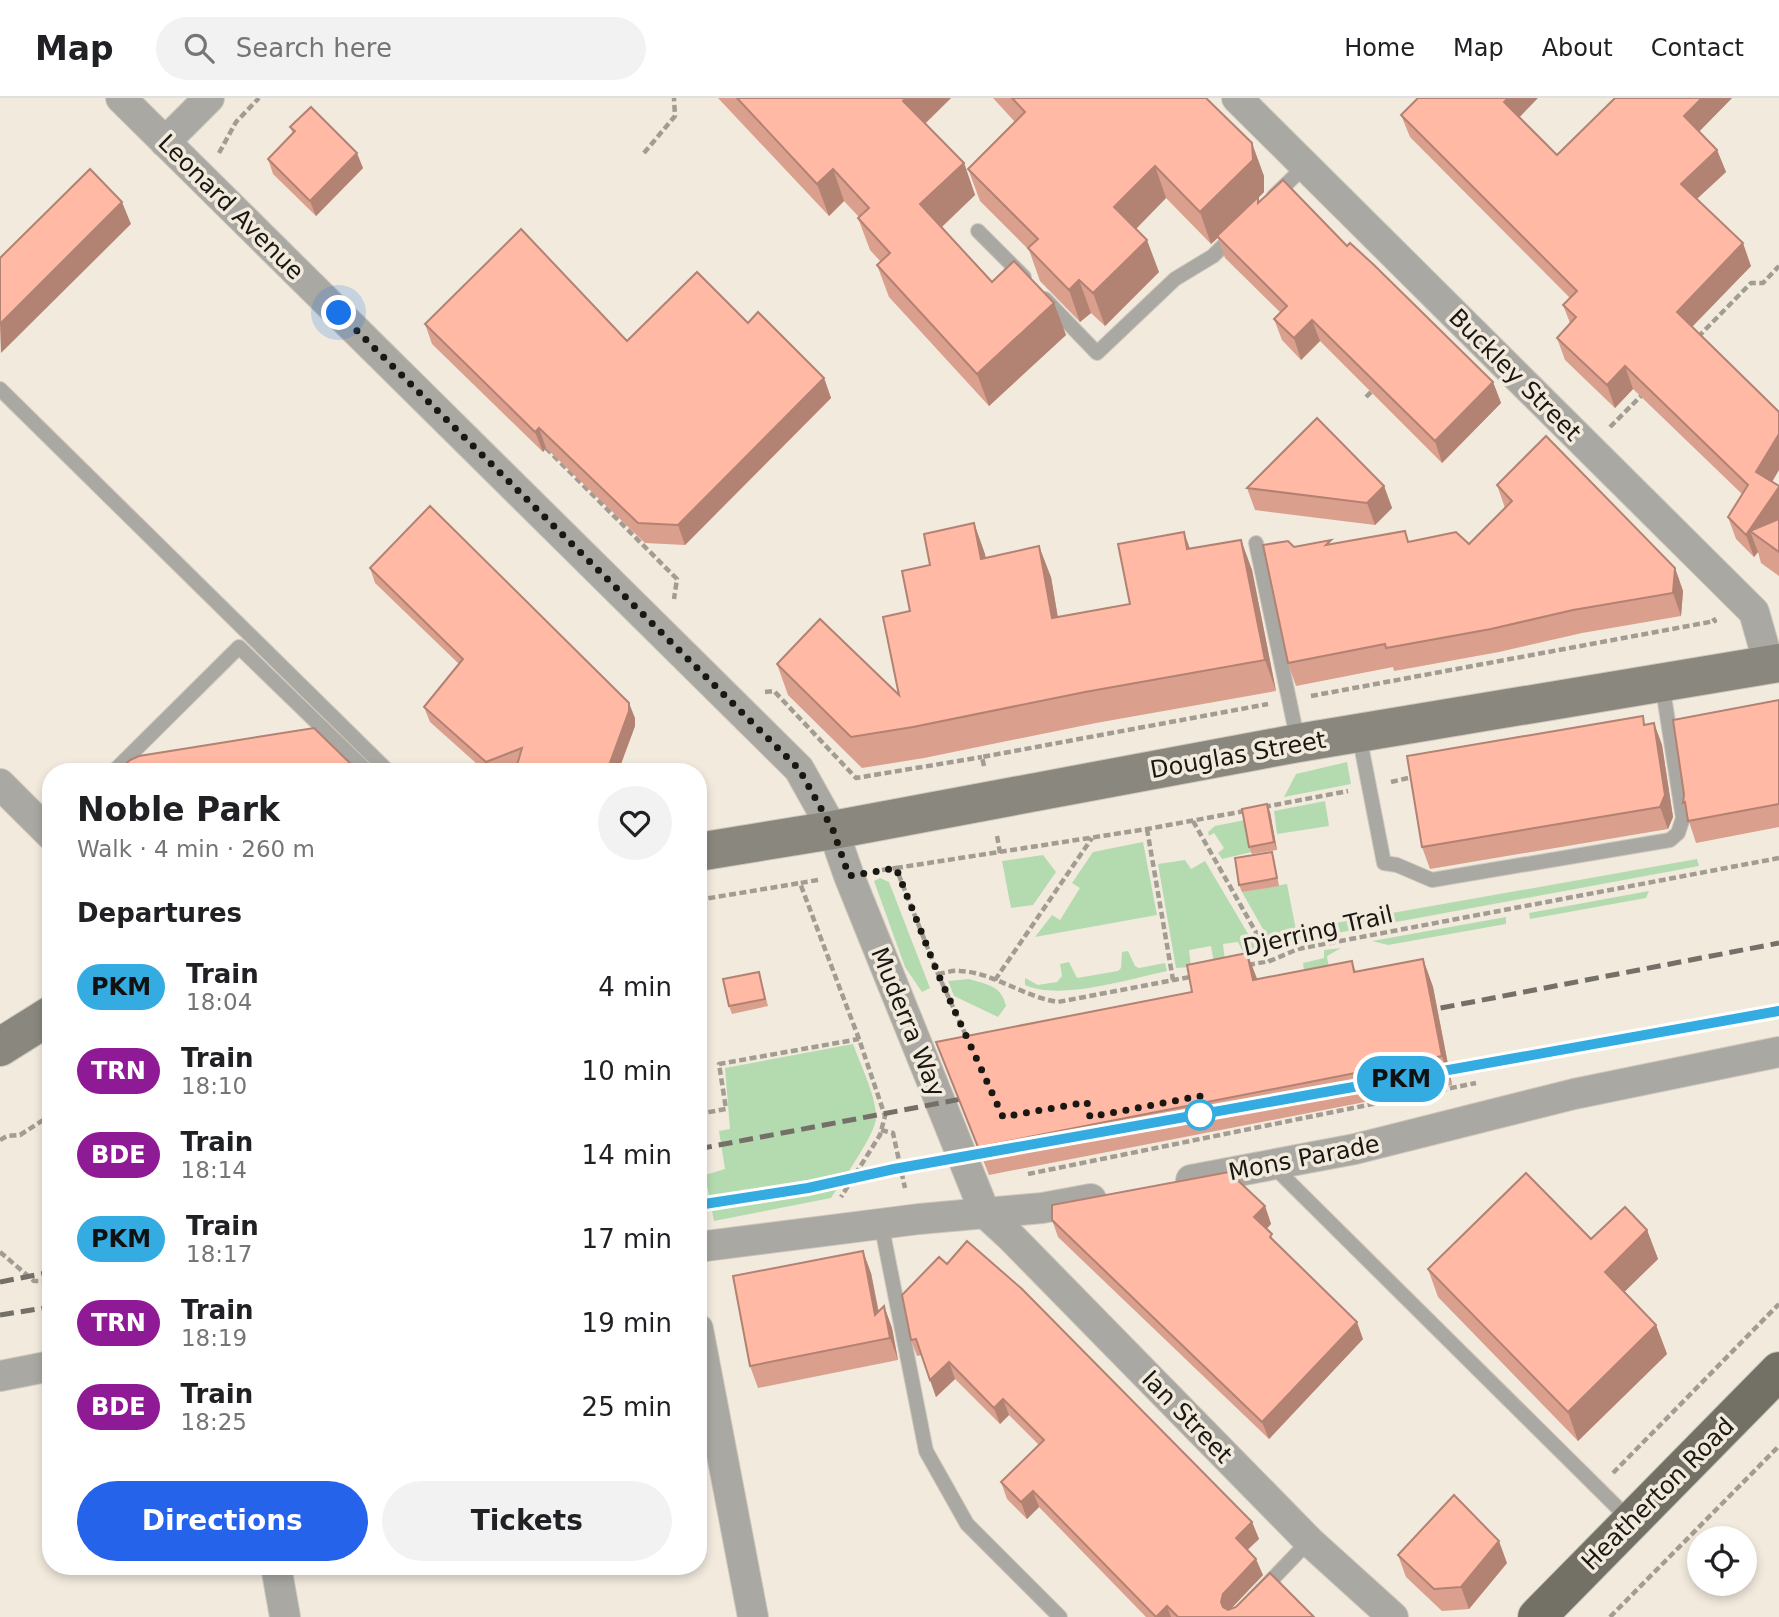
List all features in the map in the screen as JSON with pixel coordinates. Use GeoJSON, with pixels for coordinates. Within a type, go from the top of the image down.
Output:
{"type":"FeatureCollection","features":[{"type":"Feature","properties":{"kind":"main road","name":"Douglas Street"},"geometry":{"type":"LineString","coordinates":[[707,851],[833,830],[1298,743],[1774,664]]}},
{"type":"Feature","properties":{"kind":"main road"},"geometry":{"type":"LineString","coordinates":[[0,1047],[42,1020]]}},
{"type":"Feature","properties":{"kind":"main road","name":"Heatherton Road"},"geometry":{"type":"LineString","coordinates":[[1537,1617],[1779,1371]]}},
{"type":"Feature","properties":{"kind":"street","name":"Leonard Avenue"},"geometry":{"type":"LineString","coordinates":[[121,98],[799,769],[833,830]]}},
{"type":"Feature","properties":{"kind":"street"},"geometry":{"type":"LineString","coordinates":[[165,142],[209,98]]}},
{"type":"Feature","properties":{"kind":"street","name":"Buckley Street"},"geometry":{"type":"LineString","coordinates":[[1237,98],[1755,612],[1774,664]]}},
{"type":"Feature","properties":{"kind":"street"},"geometry":{"type":"LineString","coordinates":[[0,784],[42,825]]}},
{"type":"Feature","properties":{"kind":"street","name":"Muderra Way"},"geometry":{"type":"LineString","coordinates":[[833,830],[985,1213]]}},
{"type":"Feature","properties":{"kind":"street","name":"Mons Parade"},"geometry":{"type":"LineString","coordinates":[[1163,1185],[1355,1149],[1574,1094],[1779,1052]]}},
{"type":"Feature","properties":{"kind":"street"},"geometry":{"type":"LineString","coordinates":[[707,1246],[881,1223],[1042,1208],[1123,1193]]}},
{"type":"Feature","properties":{"kind":"street","name":"Ian Street"},"geometry":{"type":"LineString","coordinates":[[985,1213],[1309,1541],[1393,1617]]}},
{"type":"Feature","properties":{"kind":"street"},"geometry":{"type":"LineString","coordinates":[[0,1376],[42,1368]]}},
{"type":"Feature","properties":{"kind":"street"},"geometry":{"type":"LineString","coordinates":[[707,1376],[753,1617]]}},
{"type":"Feature","properties":{"kind":"street"},"geometry":{"type":"LineString","coordinates":[[278,1575],[285,1617]]}},
{"type":"Feature","properties":{"kind":"lane"},"geometry":{"type":"LineString","coordinates":[[1263,207],[1306,166]]}},
{"type":"Feature","properties":{"kind":"lane"},"geometry":{"type":"LineString","coordinates":[[978,231],[1097,353],[1175,279],[1213,256],[1243,226]]}},
{"type":"Feature","properties":{"kind":"lane"},"geometry":{"type":"LineString","coordinates":[[0,389],[379,763]]}},
{"type":"Feature","properties":{"kind":"lane"},"geometry":{"type":"LineString","coordinates":[[1256,542],[1298,743]]}},
{"type":"Feature","properties":{"kind":"lane"},"geometry":{"type":"LineString","coordinates":[[122,763],[239,647],[359,763]]}},
{"type":"Feature","properties":{"kind":"lane"},"geometry":{"type":"LineString","coordinates":[[1359,733],[1384,863],[1397,864],[1432,880],[1670,840],[1678,833],[1683,818],[1662,681]]}},
{"type":"Feature","properties":{"kind":"lane"},"geometry":{"type":"LineString","coordinates":[[1272,1165],[1631,1521]]}},
{"type":"Feature","properties":{"kind":"lane"},"geometry":{"type":"LineString","coordinates":[[881,1223],[926,1451],[967,1524],[1060,1617]]}},
{"type":"Feature","properties":{"kind":"lane"},"geometry":{"type":"LineString","coordinates":[[1236,1617],[1309,1541]]}},
{"type":"Feature","properties":{"kind":"path"},"geometry":{"type":"LineString","coordinates":[[644,152],[675,116],[674,98]]}},
{"type":"Feature","properties":{"kind":"path"},"geometry":{"type":"LineString","coordinates":[[1694,341],[1751,283],[1763,282],[1779,266]]}},
{"type":"Feature","properties":{"kind":"path"},"geometry":{"type":"LineString","coordinates":[[1366,397],[1375,388]]}},
{"type":"Feature","properties":{"kind":"path"},"geometry":{"type":"LineString","coordinates":[[1590,449],[1646,390]]}},
{"type":"Feature","properties":{"kind":"path"},"geometry":{"type":"LineString","coordinates":[[546,448],[677,579],[671,611]]}},
{"type":"Feature","properties":{"kind":"path"},"geometry":{"type":"LineString","coordinates":[[762,692],[774,691],[856,778],[1715,621],[1706,611]]}},
{"type":"Feature","properties":{"kind":"path"},"geometry":{"type":"LineString","coordinates":[[982,757],[985,774]]}},
{"type":"Feature","properties":{"kind":"path"},"geometry":{"type":"LineString","coordinates":[[707,898],[1147,830],[1370,788],[1423,775]]}},
{"type":"Feature","properties":{"kind":"path"},"geometry":{"type":"LineString","coordinates":[[1193,821],[1270,961]]}},
{"type":"Feature","properties":{"kind":"path"},"geometry":{"type":"LineString","coordinates":[[1147,830],[1173,980]]}},
{"type":"Feature","properties":{"kind":"path"},"geometry":{"type":"LineString","coordinates":[[995,980],[1092,838]]}},
{"type":"Feature","properties":{"kind":"path","name":"Djerring Trail"},"geometry":{"type":"LineString","coordinates":[[1246,966],[1270,961],[1298,949],[1779,858]]}},
{"type":"Feature","properties":{"kind":"path"},"geometry":{"type":"LineString","coordinates":[[896,868],[938,974],[973,1050]]}},
{"type":"Feature","properties":{"kind":"path"},"geometry":{"type":"LineString","coordinates":[[800,883],[885,1116],[880,1135],[838,1201],[852,1199]]}},
{"type":"Feature","properties":{"kind":"path"},"geometry":{"type":"LineString","coordinates":[[938,974],[960,971],[995,980],[1038,999],[1058,1002],[1197,975]]}},
{"type":"Feature","properties":{"kind":"path"},"geometry":{"type":"LineString","coordinates":[[707,1112],[726,1109],[719,1064],[859,1039]]}},
{"type":"Feature","properties":{"kind":"path"},"geometry":{"type":"LineString","coordinates":[[1027,1174],[1478,1082]]}},
{"type":"Feature","properties":{"kind":"path"},"geometry":{"type":"LineString","coordinates":[[0,1140],[7,1136],[20,1135],[42,1121]]}},
{"type":"Feature","properties":{"kind":"path"},"geometry":{"type":"LineString","coordinates":[[881,1130],[893,1133],[905,1188],[892,1191]]}},
{"type":"Feature","properties":{"kind":"path"},"geometry":{"type":"LineString","coordinates":[[1022,1163],[1042,1208]]}},
{"type":"Feature","properties":{"kind":"path"},"geometry":{"type":"LineString","coordinates":[[0,1252],[34,1281],[42,1281]]}},
{"type":"Feature","properties":{"kind":"path"},"geometry":{"type":"LineString","coordinates":[[1598,1489],[1779,1304]]}},
{"type":"Feature","properties":{"kind":"path"},"geometry":{"type":"LineString","coordinates":[[1610,1617],[1779,1446]]}},
{"type":"Feature","properties":{"kind":"green space"},"geometry":{"type":"Polygon","coordinates":[[[1347,762],[1351,784],[1284,797],[1296,774],[1347,762]]]}},
{"type":"Feature","properties":{"kind":"green space"},"geometry":{"type":"Polygon","coordinates":[[[1325,801],[1329,826],[1277,834],[1274,811],[1325,801]]]}},
{"type":"Feature","properties":{"kind":"green space"},"geometry":{"type":"Polygon","coordinates":[[[1245,820],[1252,852],[1222,859],[1218,853],[1224,848],[1214,833],[1209,836],[1208,832],[1215,826],[1245,820]]]}},
{"type":"Feature","properties":{"kind":"green space"},"geometry":{"type":"Polygon","coordinates":[[[1143,842],[1157,915],[1035,937],[1052,915],[1060,920],[1080,888],[1072,883],[1093,852],[1143,842]]]}},
{"type":"Feature","properties":{"kind":"green space"},"geometry":{"type":"Polygon","coordinates":[[[1043,855],[1056,872],[1033,905],[1011,908],[1002,861],[1043,855]]]}},
{"type":"Feature","properties":{"kind":"green space"},"geometry":{"type":"Polygon","coordinates":[[[1697,859],[1699,866],[1272,945],[1242,892],[1287,884],[1296,930],[1697,859]]]}},
{"type":"Feature","properties":{"kind":"green space"},"geometry":{"type":"Polygon","coordinates":[[[1185,860],[1191,869],[1205,861],[1260,954],[1245,956],[1238,942],[1223,944],[1225,961],[1214,963],[1211,946],[1189,950],[1191,967],[1176,968],[1158,864],[1185,860]]]}},
{"type":"Feature","properties":{"kind":"green space"},"geometry":{"type":"Polygon","coordinates":[[[880,878],[889,882],[930,988],[922,992],[905,967],[874,881],[880,878]]]}},
{"type":"Feature","properties":{"kind":"green space"},"geometry":{"type":"Polygon","coordinates":[[[1649,891],[1646,898],[1530,919],[1529,913],[1649,891]]]}},
{"type":"Feature","properties":{"kind":"green space"},"geometry":{"type":"Polygon","coordinates":[[[1506,917],[1506,924],[1388,945],[1372,941],[1506,917]]]}},
{"type":"Feature","properties":{"kind":"green space"},"geometry":{"type":"Polygon","coordinates":[[[1341,948],[1327,956],[1331,981],[1306,985],[1303,963],[1324,958],[1324,950],[1341,948]]]}},
{"type":"Feature","properties":{"kind":"green space"},"geometry":{"type":"Polygon","coordinates":[[[1128,951],[1135,966],[1139,968],[1165,963],[1167,971],[1075,990],[1056,991],[1025,985],[1025,978],[1038,985],[1057,982],[1062,976],[1060,964],[1069,962],[1077,978],[1118,971],[1121,968],[1122,952],[1128,951]]]}},
{"type":"Feature","properties":{"kind":"green space"},"geometry":{"type":"Polygon","coordinates":[[[969,979],[993,987],[1001,994],[1006,1006],[998,1017],[954,996],[948,981],[969,979]]]}},
{"type":"Feature","properties":{"kind":"green space"},"geometry":{"type":"Polygon","coordinates":[[[853,1044],[871,1090],[875,1124],[865,1145],[831,1198],[714,1221],[707,1174],[725,1169],[719,1131],[730,1129],[725,1068],[853,1044]]]}},
{"type":"Feature","properties":{"kind":"building"},"geometry":{"type":"Polygon","coordinates":[[[737,98],[906,98],[903,101],[964,163],[920,204],[992,282],[1014,261],[1054,303],[977,374],[877,265],[890,253],[858,218],[869,208],[833,169],[817,184],[737,98]]]}},
{"type":"Feature","properties":{"kind":"building"},"geometry":{"type":"Polygon","coordinates":[[[1012,98],[1206,98],[1252,143],[1253,160],[1200,212],[1155,166],[1114,207],[1147,240],[1093,293],[1079,280],[1069,290],[1028,248],[1038,239],[968,169],[1025,112],[1012,98]]]}},
{"type":"Feature","properties":{"kind":"building"},"geometry":{"type":"Polygon","coordinates":[[[1418,98],[1508,98],[1504,102],[1557,155],[1615,98],[1702,98],[1684,116],[1717,150],[1681,184],[1743,243],[1677,312],[1779,412],[1779,434],[1756,472],[1779,487],[1746,535],[1728,517],[1748,485],[1625,366],[1607,385],[1557,338],[1576,317],[1563,305],[1577,291],[1401,115],[1418,98]]]}},
{"type":"Feature","properties":{"kind":"building"},"geometry":{"type":"Polygon","coordinates":[[[311,107],[357,153],[310,201],[268,159],[295,131],[290,127],[311,107]]]}},
{"type":"Feature","properties":{"kind":"building"},"geometry":{"type":"Polygon","coordinates":[[[90,169],[122,202],[0,324],[0,258],[90,169]]]}},
{"type":"Feature","properties":{"kind":"building"},"geometry":{"type":"Polygon","coordinates":[[[1283,180],[1347,246],[1350,243],[1374,265],[1493,382],[1435,441],[1312,320],[1294,338],[1274,319],[1287,306],[1217,236],[1258,197],[1258,203],[1283,180]]]}},
{"type":"Feature","properties":{"kind":"building"},"geometry":{"type":"Polygon","coordinates":[[[521,229],[627,341],[697,272],[748,323],[758,312],[824,378],[678,525],[638,523],[539,428],[535,432],[425,324],[521,229]]]}},
{"type":"Feature","properties":{"kind":"building"},"geometry":{"type":"Polygon","coordinates":[[[1317,418],[1384,486],[1367,503],[1247,488],[1317,418]]]}},
{"type":"Feature","properties":{"kind":"building"},"geometry":{"type":"Polygon","coordinates":[[[1546,436],[1675,568],[1673,593],[1573,610],[1491,629],[1386,648],[1385,644],[1288,663],[1263,545],[1288,541],[1294,547],[1331,540],[1326,545],[1405,531],[1408,542],[1456,532],[1469,544],[1512,501],[1497,485],[1546,436]]]}},
{"type":"Feature","properties":{"kind":"building"},"geometry":{"type":"Polygon","coordinates":[[[430,506],[629,703],[629,711],[610,763],[518,763],[522,748],[486,762],[424,707],[463,659],[370,568],[430,506]]]}},
{"type":"Feature","properties":{"kind":"building"},"geometry":{"type":"Polygon","coordinates":[[[1779,519],[1779,552],[1750,531],[1779,519]]]}},
{"type":"Feature","properties":{"kind":"building"},"geometry":{"type":"Polygon","coordinates":[[[974,523],[981,559],[1039,546],[1052,618],[1130,604],[1118,544],[1184,532],[1187,549],[1241,540],[1265,660],[851,737],[777,664],[820,619],[899,695],[883,617],[910,611],[902,571],[930,565],[924,534],[974,523]]]}},
{"type":"Feature","properties":{"kind":"building"},"geometry":{"type":"Polygon","coordinates":[[[1779,700],[1779,804],[1688,821],[1685,802],[1683,803],[1673,720],[1779,700]]]}},
{"type":"Feature","properties":{"kind":"building"},"geometry":{"type":"Polygon","coordinates":[[[1643,716],[1644,725],[1654,723],[1665,795],[1660,807],[1422,847],[1407,756],[1643,716]]]}},
{"type":"Feature","properties":{"kind":"building"},"geometry":{"type":"Polygon","coordinates":[[[314,728],[350,763],[127,763],[139,756],[314,728]]]}},
{"type":"Feature","properties":{"kind":"building"},"geometry":{"type":"Polygon","coordinates":[[[1267,804],[1274,842],[1249,847],[1242,809],[1267,804]]]}},
{"type":"Feature","properties":{"kind":"building"},"geometry":{"type":"Polygon","coordinates":[[[1272,852],[1277,878],[1239,885],[1235,858],[1272,852]]]}},
{"type":"Feature","properties":{"kind":"building"},"geometry":{"type":"Polygon","coordinates":[[[1247,953],[1253,980],[1352,961],[1354,972],[1423,959],[1442,1056],[978,1147],[936,1042],[1192,992],[1187,965],[1247,953]]]}},
{"type":"Feature","properties":{"kind":"building"},"geometry":{"type":"Polygon","coordinates":[[[759,972],[765,999],[729,1006],[723,979],[759,972]]]}},
{"type":"Feature","properties":{"kind":"building"},"geometry":{"type":"Polygon","coordinates":[[[1229,1172],[1265,1206],[1254,1217],[1272,1234],[1270,1237],[1357,1322],[1262,1422],[1052,1220],[1052,1205],[1229,1172]]]}},
{"type":"Feature","properties":{"kind":"building"},"geometry":{"type":"Polygon","coordinates":[[[1526,1173],[1591,1239],[1625,1207],[1647,1230],[1605,1272],[1656,1325],[1568,1412],[1428,1269],[1526,1173]]]}},
{"type":"Feature","properties":{"kind":"building"},"geometry":{"type":"Polygon","coordinates":[[[967,1241],[1022,1289],[1252,1522],[1236,1538],[1256,1559],[1223,1594],[1223,1607],[1228,1610],[1236,1607],[1270,1573],[1314,1617],[1178,1617],[1167,1606],[1156,1617],[1033,1491],[1021,1502],[1001,1482],[1044,1440],[1003,1399],[994,1408],[949,1362],[930,1380],[916,1339],[911,1340],[902,1295],[939,1257],[947,1264],[967,1241]]]}},
{"type":"Feature","properties":{"kind":"building"},"geometry":{"type":"Polygon","coordinates":[[[863,1251],[875,1315],[884,1306],[890,1338],[750,1366],[733,1276],[863,1251]]]}},
{"type":"Feature","properties":{"kind":"building"},"geometry":{"type":"Polygon","coordinates":[[[1454,1495],[1499,1541],[1461,1587],[1434,1589],[1398,1555],[1454,1495]]]}},
{"type":"Feature","properties":{"kind":"railway"},"geometry":{"type":"LineString","coordinates":[[1420,1012],[1779,943]]}},
{"type":"Feature","properties":{"kind":"railway"},"geometry":{"type":"LineString","coordinates":[[1431,1074],[1779,1011]]}},
{"type":"Feature","properties":{"kind":"railway"},"geometry":{"type":"LineString","coordinates":[[707,1147],[977,1096]]}},
{"type":"Feature","properties":{"kind":"railway"},"geometry":{"type":"LineString","coordinates":[[707,1203],[1000,1150]]}},
{"type":"Feature","properties":{"kind":"railway"},"geometry":{"type":"LineString","coordinates":[[0,1282],[42,1274]]}},
{"type":"Feature","properties":{"kind":"railway"},"geometry":{"type":"LineString","coordinates":[[0,1315],[42,1308]]}},
{"type":"Feature","properties":{"kind":"train","name":"PKM"},"geometry":{"type":"LineString","coordinates":[[707,1204],[808,1188],[894,1169],[1779,1011]]}},
{"type":"Feature","properties":{"kind":"route"},"geometry":{"type":"LineString","coordinates":[[339,313],[799,769],[833,830],[849,876],[896,868],[938,974],[1003,1117],[1087,1102],[1090,1117],[1200,1096],[1200,1115]]}}]}
